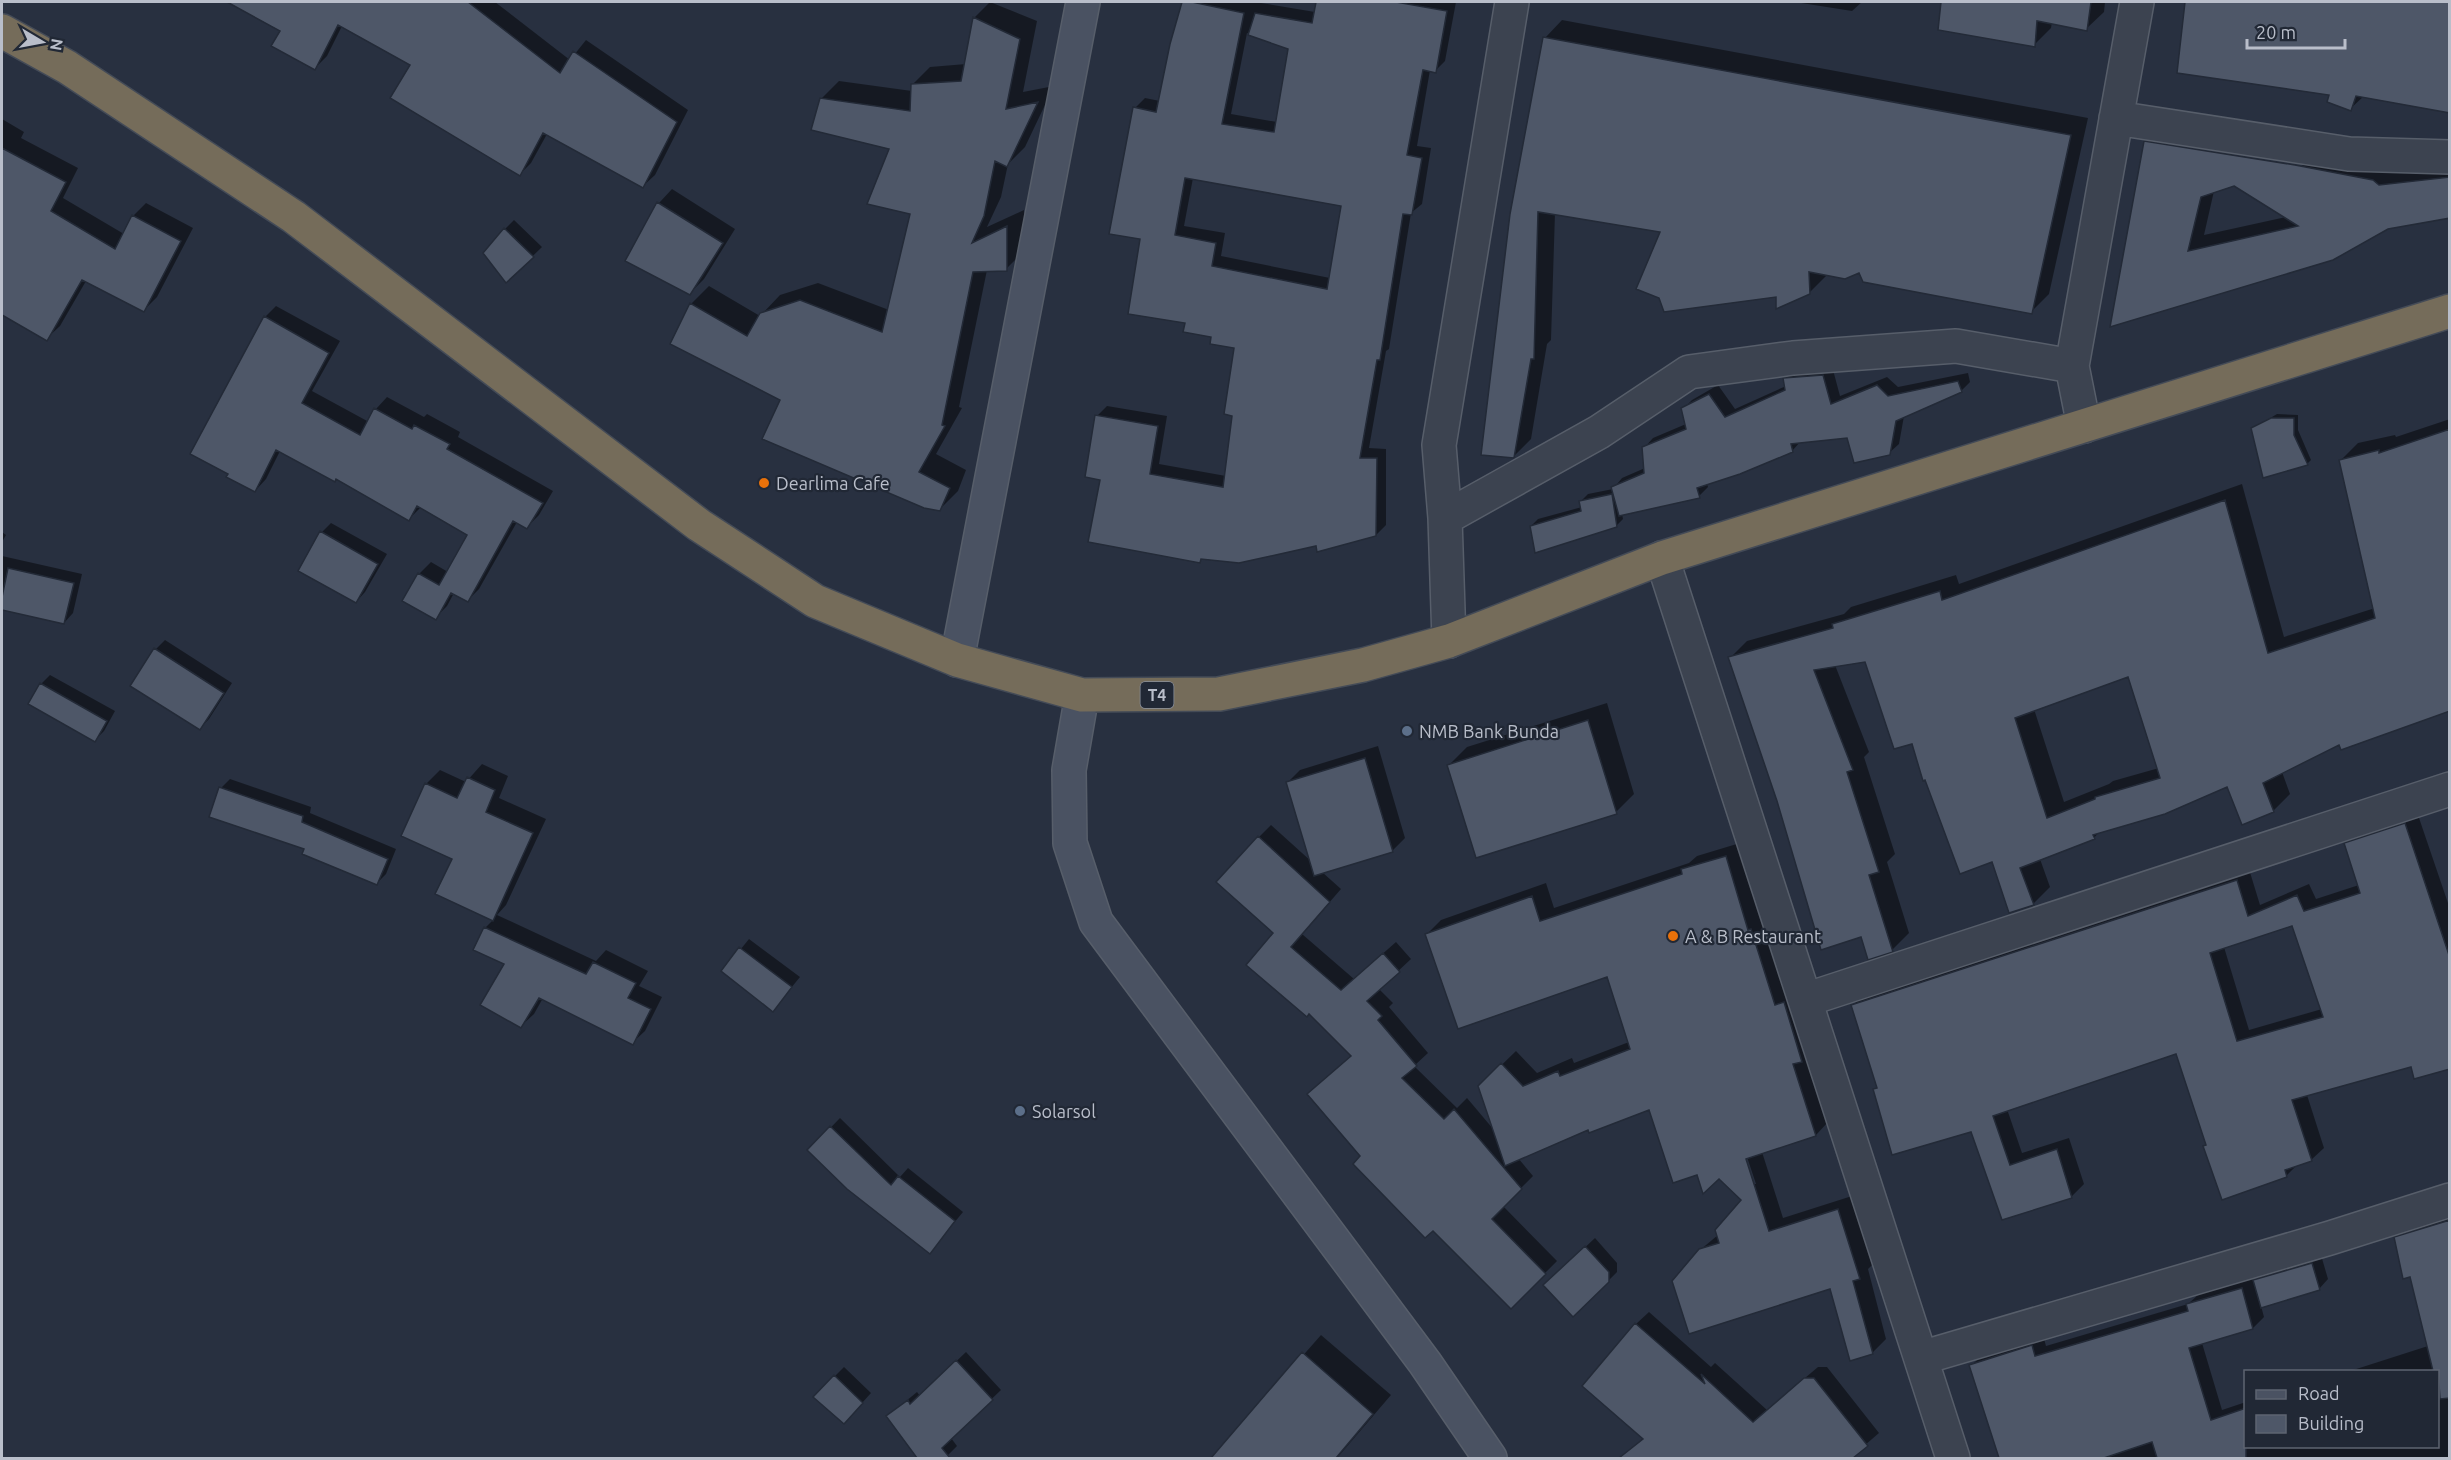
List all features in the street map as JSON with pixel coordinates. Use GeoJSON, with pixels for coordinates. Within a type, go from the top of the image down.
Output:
{"type":"FeatureCollection","features":[{"type":"Feature","properties":{"kind":"highway","name":"T4"},"geometry":{"type":"LineString","coordinates":[[2,32],[67,67],[294,217],[699,525],[815,601],[957,660],[1082,695],[1219,694],[1363,665],[1449,641],[1662,558],[2450,311]]}},
{"type":"Feature","properties":{"kind":"main road"},"geometry":{"type":"LineString","coordinates":[[957,660],[1083,2]]}},
{"type":"Feature","properties":{"kind":"main road"},"geometry":{"type":"LineString","coordinates":[[1082,695],[1069,770],[1071,843],[1096,922],[1418,1354],[1490,1458]]}},
{"type":"Feature","properties":{"kind":"street"},"geometry":{"type":"LineString","coordinates":[[1449,641],[1446,518],[1439,445],[1512,2]]}},
{"type":"Feature","properties":{"kind":"street"},"geometry":{"type":"LineString","coordinates":[[2084,426],[2072,366],[2137,2]]}},
{"type":"Feature","properties":{"kind":"street"},"geometry":{"type":"LineString","coordinates":[[2116,118],[2349,154],[2450,157]]}},
{"type":"Feature","properties":{"kind":"street"},"geometry":{"type":"LineString","coordinates":[[1446,518],[1599,432],[1689,372],[1793,358],[1956,346],[2072,366]]}},
{"type":"Feature","properties":{"kind":"street"},"geometry":{"type":"LineString","coordinates":[[1662,558],[1953,1458]]}},
{"type":"Feature","properties":{"kind":"street"},"geometry":{"type":"LineString","coordinates":[[1805,1000],[2450,789]]}},
{"type":"Feature","properties":{"kind":"street"},"geometry":{"type":"LineString","coordinates":[[1921,1358],[2450,1200]]}},
{"type":"Feature","properties":{"kind":"building"},"geometry":{"type":"Polygon","coordinates":[[[227,2],[468,2],[560,73],[573,51],[677,122],[643,188],[543,133],[520,176],[390,98],[410,65],[338,25],[315,70],[271,46],[280,31],[227,2]]]}},
{"type":"Feature","properties":{"kind":"building"},"geometry":{"type":"Polygon","coordinates":[[[1182,2],[1244,13],[1222,124],[1274,132],[1288,49],[1248,35],[1255,13],[1312,23],[1316,2],[1396,2],[1447,11],[1436,73],[1423,70],[1407,155],[1422,158],[1412,215],[1403,214],[1380,360],[1377,360],[1360,458],[1377,458],[1376,536],[1317,552],[1316,546],[1239,563],[1201,559],[1200,563],[1088,542],[1100,480],[1085,477],[1095,415],[1158,426],[1150,474],[1223,487],[1232,416],[1224,414],[1234,348],[1210,344],[1211,337],[1183,332],[1185,323],[1128,314],[1140,239],[1109,234],[1133,107],[1156,112],[1170,44],[1182,2]],[[1185,178],[1175,235],[1216,243],[1212,266],[1327,289],[1341,206],[1185,178]]]}},
{"type":"Feature","properties":{"kind":"building"},"geometry":{"type":"Polygon","coordinates":[[[1941,2],[2091,2],[2087,31],[2037,21],[2035,47],[1938,30],[1941,2]]]}},
{"type":"Feature","properties":{"kind":"building"},"geometry":{"type":"Polygon","coordinates":[[[2185,2],[2450,2],[2450,113],[2356,96],[2351,111],[2327,102],[2329,95],[2177,73],[2185,2]]]}},
{"type":"Feature","properties":{"kind":"building"},"geometry":{"type":"Polygon","coordinates":[[[973,17],[1020,39],[1006,109],[1038,102],[1007,167],[995,161],[984,216],[972,243],[1007,226],[1007,271],[973,272],[942,425],[945,426],[919,472],[950,488],[940,511],[924,508],[762,439],[780,400],[670,344],[690,303],[747,336],[760,313],[800,300],[882,332],[910,214],[867,204],[889,149],[811,130],[820,98],[910,111],[911,84],[961,81],[973,17]]]}},
{"type":"Feature","properties":{"kind":"building"},"geometry":{"type":"Polygon","coordinates":[[[1543,37],[2071,135],[2032,314],[1863,282],[1859,273],[1845,279],[1809,272],[1810,294],[1776,309],[1776,297],[1664,312],[1659,298],[1636,289],[1660,232],[1538,212],[1534,359],[1531,359],[1514,458],[1481,455],[1510,214],[1543,37]]]}},
{"type":"Feature","properties":{"kind":"building"},"geometry":{"type":"Polygon","coordinates":[[[2144,141],[2295,165],[2373,180],[2379,185],[2450,177],[2450,218],[2388,229],[2333,260],[2110,327],[2144,141]],[[2234,186],[2201,197],[2188,251],[2298,226],[2234,186]]]}},
{"type":"Feature","properties":{"kind":"building"},"geometry":{"type":"Polygon","coordinates":[[[2,148],[66,182],[51,211],[115,249],[132,215],[181,241],[144,312],[82,280],[47,341],[2,315],[2,148]]]}},
{"type":"Feature","properties":{"kind":"building"},"geometry":{"type":"Polygon","coordinates":[[[657,202],[723,243],[690,295],[625,261],[657,202]]]}},
{"type":"Feature","properties":{"kind":"building"},"geometry":{"type":"Polygon","coordinates":[[[504,228],[534,257],[506,283],[483,253],[504,228]]]}},
{"type":"Feature","properties":{"kind":"building"},"geometry":{"type":"Polygon","coordinates":[[[264,316],[329,353],[302,403],[360,435],[374,408],[412,429],[414,425],[450,444],[447,449],[543,503],[527,529],[513,521],[468,602],[451,593],[436,620],[402,601],[418,573],[439,585],[467,535],[417,506],[409,521],[336,479],[335,482],[276,450],[255,492],[226,477],[228,474],[190,454],[264,316]]]}},
{"type":"Feature","properties":{"kind":"building"},"geometry":{"type":"Polygon","coordinates":[[[1823,375],[1831,404],[1877,385],[1888,396],[1958,381],[1962,392],[1896,421],[1890,455],[1854,463],[1847,438],[1791,444],[1793,452],[1740,474],[1697,488],[1700,498],[1619,516],[1611,487],[1644,473],[1642,447],[1686,429],[1681,408],[1709,394],[1725,417],[1785,390],[1783,378],[1823,375]]]}},
{"type":"Feature","properties":{"kind":"building"},"geometry":{"type":"Polygon","coordinates":[[[2271,418],[2294,418],[2294,435],[2308,465],[2263,478],[2251,428],[2271,418]]]}},
{"type":"Feature","properties":{"kind":"building"},"geometry":{"type":"Polygon","coordinates":[[[2450,429],[2450,711],[2341,750],[2339,745],[2263,783],[2274,812],[2242,825],[2227,787],[2165,814],[2093,835],[2095,839],[2020,868],[2034,905],[2009,913],[1992,862],[1960,874],[1925,780],[1923,781],[1912,744],[1894,749],[1865,662],[1814,670],[1853,770],[1847,772],[1879,872],[1869,875],[1893,952],[1868,960],[1861,937],[1821,950],[1777,801],[1728,657],[1833,628],[1832,624],[1940,591],[1942,600],[2225,500],[2268,653],[2375,618],[2339,460],[2379,450],[2379,453],[2450,429]],[[2128,677],[2015,718],[2047,818],[2095,799],[2095,797],[2160,778],[2128,677]]]}},
{"type":"Feature","properties":{"kind":"building"},"geometry":{"type":"Polygon","coordinates":[[[1612,494],[1617,527],[1535,553],[1530,526],[1581,511],[1579,501],[1612,494]]]}},
{"type":"Feature","properties":{"kind":"building"},"geometry":{"type":"Polygon","coordinates":[[[320,531],[378,564],[356,603],[298,571],[320,531]]]}},
{"type":"Feature","properties":{"kind":"building"},"geometry":{"type":"Polygon","coordinates":[[[8,568],[74,583],[64,624],[2,610],[2,597],[8,568]]]}},
{"type":"Feature","properties":{"kind":"building"},"geometry":{"type":"Polygon","coordinates":[[[154,648],[224,693],[200,730],[130,686],[154,648]]]}},
{"type":"Feature","properties":{"kind":"building"},"geometry":{"type":"Polygon","coordinates":[[[40,683],[107,721],[95,742],[28,704],[40,683]]]}},
{"type":"Feature","properties":{"kind":"building"},"geometry":{"type":"Polygon","coordinates":[[[1588,720],[1617,814],[1476,858],[1447,765],[1588,720]]]}},
{"type":"Feature","properties":{"kind":"building"},"geometry":{"type":"Polygon","coordinates":[[[1365,758],[1393,852],[1314,876],[1286,782],[1365,758]]]}},
{"type":"Feature","properties":{"kind":"building"},"geometry":{"type":"Polygon","coordinates":[[[467,777],[495,790],[486,812],[533,833],[493,921],[435,894],[452,859],[401,836],[425,783],[457,798],[467,777]]]}},
{"type":"Feature","properties":{"kind":"building"},"geometry":{"type":"Polygon","coordinates":[[[219,787],[303,816],[302,822],[388,859],[377,885],[302,854],[304,849],[209,817],[219,787]]]}},
{"type":"Feature","properties":{"kind":"building"},"geometry":{"type":"Polygon","coordinates":[[[2405,823],[2450,958],[2450,1069],[2414,1079],[2411,1067],[2292,1100],[2312,1161],[2285,1170],[2287,1177],[2222,1200],[2203,1146],[2206,1145],[2176,1054],[1993,1116],[2010,1165],[2057,1149],[2072,1198],[2002,1220],[1971,1132],[1892,1155],[1873,1089],[1877,1088],[1851,1005],[2237,880],[2248,916],[2297,895],[2304,911],[2360,893],[2344,843],[2405,823]],[[2292,926],[2210,953],[2237,1041],[2323,1017],[2292,926]]]}},
{"type":"Feature","properties":{"kind":"building"},"geometry":{"type":"Polygon","coordinates":[[[1258,836],[1330,902],[1291,947],[1341,990],[1383,953],[1400,972],[1367,1001],[1382,1016],[1378,1020],[1417,1066],[1402,1078],[1444,1119],[1454,1109],[1522,1189],[1492,1219],[1546,1274],[1511,1309],[1433,1231],[1425,1238],[1353,1164],[1360,1156],[1307,1094],[1351,1056],[1309,1014],[1307,1017],[1246,965],[1273,933],[1216,882],[1258,836]]]}},
{"type":"Feature","properties":{"kind":"building"},"geometry":{"type":"Polygon","coordinates":[[[1726,856],[1748,930],[1751,929],[1775,1005],[1784,1002],[1802,1062],[1793,1064],[1816,1136],[1746,1159],[1769,1231],[1838,1209],[1860,1279],[1853,1281],[1873,1354],[1850,1361],[1830,1289],[1689,1334],[1672,1281],[1699,1249],[1719,1243],[1715,1230],[1741,1200],[1719,1179],[1703,1194],[1697,1175],[1673,1183],[1649,1110],[1589,1133],[1588,1130],[1505,1166],[1478,1086],[1501,1063],[1523,1086],[1558,1071],[1560,1076],[1630,1049],[1607,977],[1458,1029],[1425,934],[1532,896],[1540,921],[1682,874],[1681,869],[1726,856]]]}},
{"type":"Feature","properties":{"kind":"building"},"geometry":{"type":"Polygon","coordinates":[[[484,927],[586,974],[593,962],[636,983],[628,998],[651,1009],[633,1045],[539,998],[521,1028],[480,1005],[504,964],[473,950],[484,927]]]}},
{"type":"Feature","properties":{"kind":"building"},"geometry":{"type":"Polygon","coordinates":[[[739,947],[792,987],[773,1012],[721,971],[739,947]]]}},
{"type":"Feature","properties":{"kind":"building"},"geometry":{"type":"Polygon","coordinates":[[[830,1126],[891,1185],[898,1176],[955,1221],[930,1254],[847,1189],[807,1150],[830,1126]]]}},
{"type":"Feature","properties":{"kind":"building"},"geometry":{"type":"Polygon","coordinates":[[[2450,1220],[2450,1398],[2440,1399],[2439,1370],[2433,1370],[2410,1277],[2403,1279],[2394,1237],[2450,1220]]]}},
{"type":"Feature","properties":{"kind":"building"},"geometry":{"type":"Polygon","coordinates":[[[1585,1246],[1609,1272],[1609,1282],[1573,1317],[1543,1285],[1585,1246]]]}},
{"type":"Feature","properties":{"kind":"building"},"geometry":{"type":"Polygon","coordinates":[[[2312,1263],[2320,1290],[2261,1308],[2253,1280],[2312,1263]]]}},
{"type":"Feature","properties":{"kind":"building"},"geometry":{"type":"Polygon","coordinates":[[[2242,1288],[2253,1329],[2189,1348],[2211,1420],[2244,1409],[2246,1458],[2157,1458],[2152,1442],[2104,1458],[1999,1458],[1969,1365],[2032,1345],[2035,1356],[2188,1311],[2186,1304],[2242,1288]]]}},
{"type":"Feature","properties":{"kind":"building"},"geometry":{"type":"Polygon","coordinates":[[[1635,1323],[1705,1384],[1701,1374],[1753,1422],[1804,1378],[1814,1378],[1868,1446],[1853,1458],[1619,1458],[1643,1439],[1582,1386],[1635,1323]]]}},
{"type":"Feature","properties":{"kind":"building"},"geometry":{"type":"Polygon","coordinates":[[[1302,1352],[1373,1414],[1336,1458],[1211,1458],[1302,1352]]]}},
{"type":"Feature","properties":{"kind":"building"},"geometry":{"type":"Polygon","coordinates":[[[956,1360],[993,1400],[942,1448],[950,1458],[917,1458],[886,1416],[908,1400],[910,1404],[956,1360]]]}},
{"type":"Feature","properties":{"kind":"building"},"geometry":{"type":"Polygon","coordinates":[[[834,1375],[863,1403],[844,1424],[813,1397],[834,1375]]]}},
{"type":"Feature","properties":{"kind":"place","name":"Dearlima Cafe"},"geometry":{"type":"Point","coordinates":[764,483]}},
{"type":"Feature","properties":{"kind":"place","name":"NMB Bank Bunda"},"geometry":{"type":"Point","coordinates":[1407,731]}},
{"type":"Feature","properties":{"kind":"place","name":"A & B Restaurant"},"geometry":{"type":"Point","coordinates":[1673,936]}},
{"type":"Feature","properties":{"kind":"place","name":"Solarsol"},"geometry":{"type":"Point","coordinates":[1020,1111]}}]}
